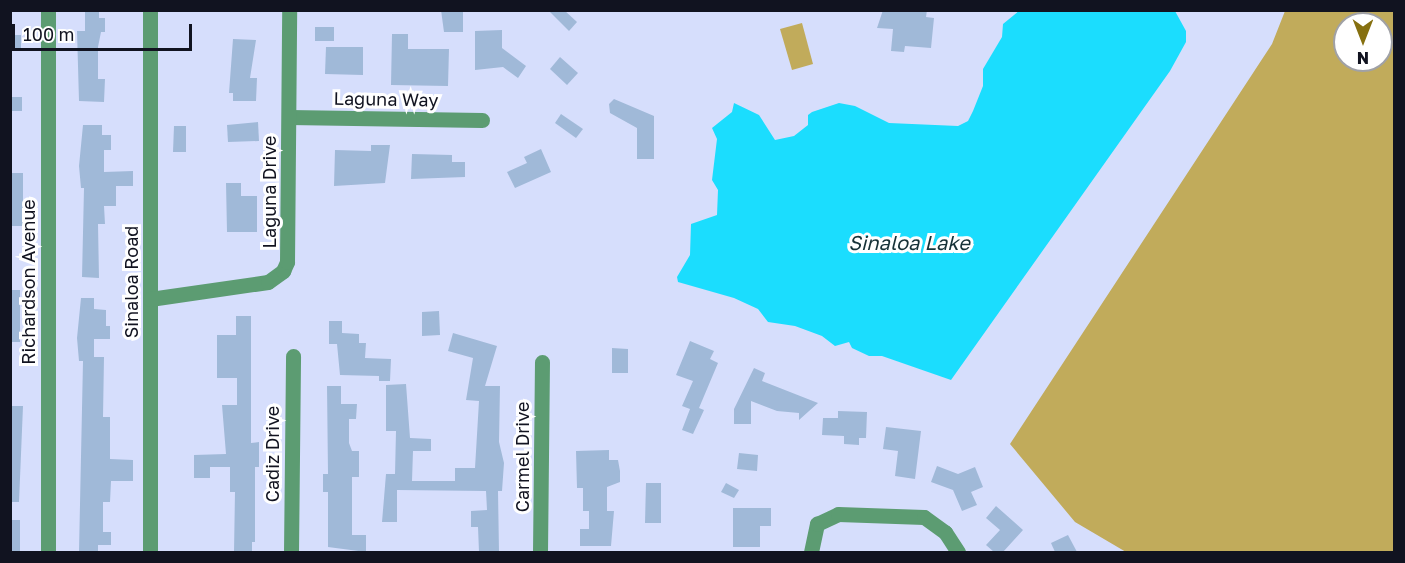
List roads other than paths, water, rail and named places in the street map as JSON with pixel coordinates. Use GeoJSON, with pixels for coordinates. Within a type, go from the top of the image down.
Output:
{"type":"FeatureCollection","features":[{"type":"Feature","properties":{"kind":"street","name":"Richardson Avenue"},"geometry":{"type":"LineString","coordinates":[[48,10],[48,552]]}},
{"type":"Feature","properties":{"kind":"street","name":"Sinaloa Road"},"geometry":{"type":"LineString","coordinates":[[150,10],[150,552]]}},
{"type":"Feature","properties":{"kind":"street","name":"Laguna Drive"},"geometry":{"type":"LineString","coordinates":[[150,299],[230,290],[268,282],[283,271],[289,253],[289,10]]}},
{"type":"Feature","properties":{"kind":"street","name":"Laguna Way"},"geometry":{"type":"LineString","coordinates":[[289,117],[482,120]]}},
{"type":"Feature","properties":{"kind":"street","name":"Cadiz Drive"},"geometry":{"type":"LineString","coordinates":[[291,552],[293,356]]}},
{"type":"Feature","properties":{"kind":"street","name":"Carmel Drive"},"geometry":{"type":"LineString","coordinates":[[540,552],[542,362]]}},
{"type":"Feature","properties":{"kind":"street"},"geometry":{"type":"LineString","coordinates":[[811,552],[817,524],[838,513],[924,517],[945,532],[958,552]]}},
{"type":"Feature","properties":{"kind":"water","name":"Sinaloa Lake"},"geometry":{"type":"Polygon","coordinates":[[[1020,10],[1175,11],[1186,31],[1186,42],[1170,71],[951,380],[882,356],[869,356],[852,348],[849,342],[835,346],[822,336],[795,326],[768,322],[758,309],[734,298],[678,282],[677,277],[690,255],[691,224],[717,215],[718,190],[712,180],[717,139],[712,128],[732,112],[734,103],[759,115],[775,140],[794,136],[808,125],[808,115],[812,112],[839,103],[855,106],[889,123],[958,126],[968,121],[973,111],[983,86],[983,69],[1002,37],[1003,24],[1020,10]]]}}]}
